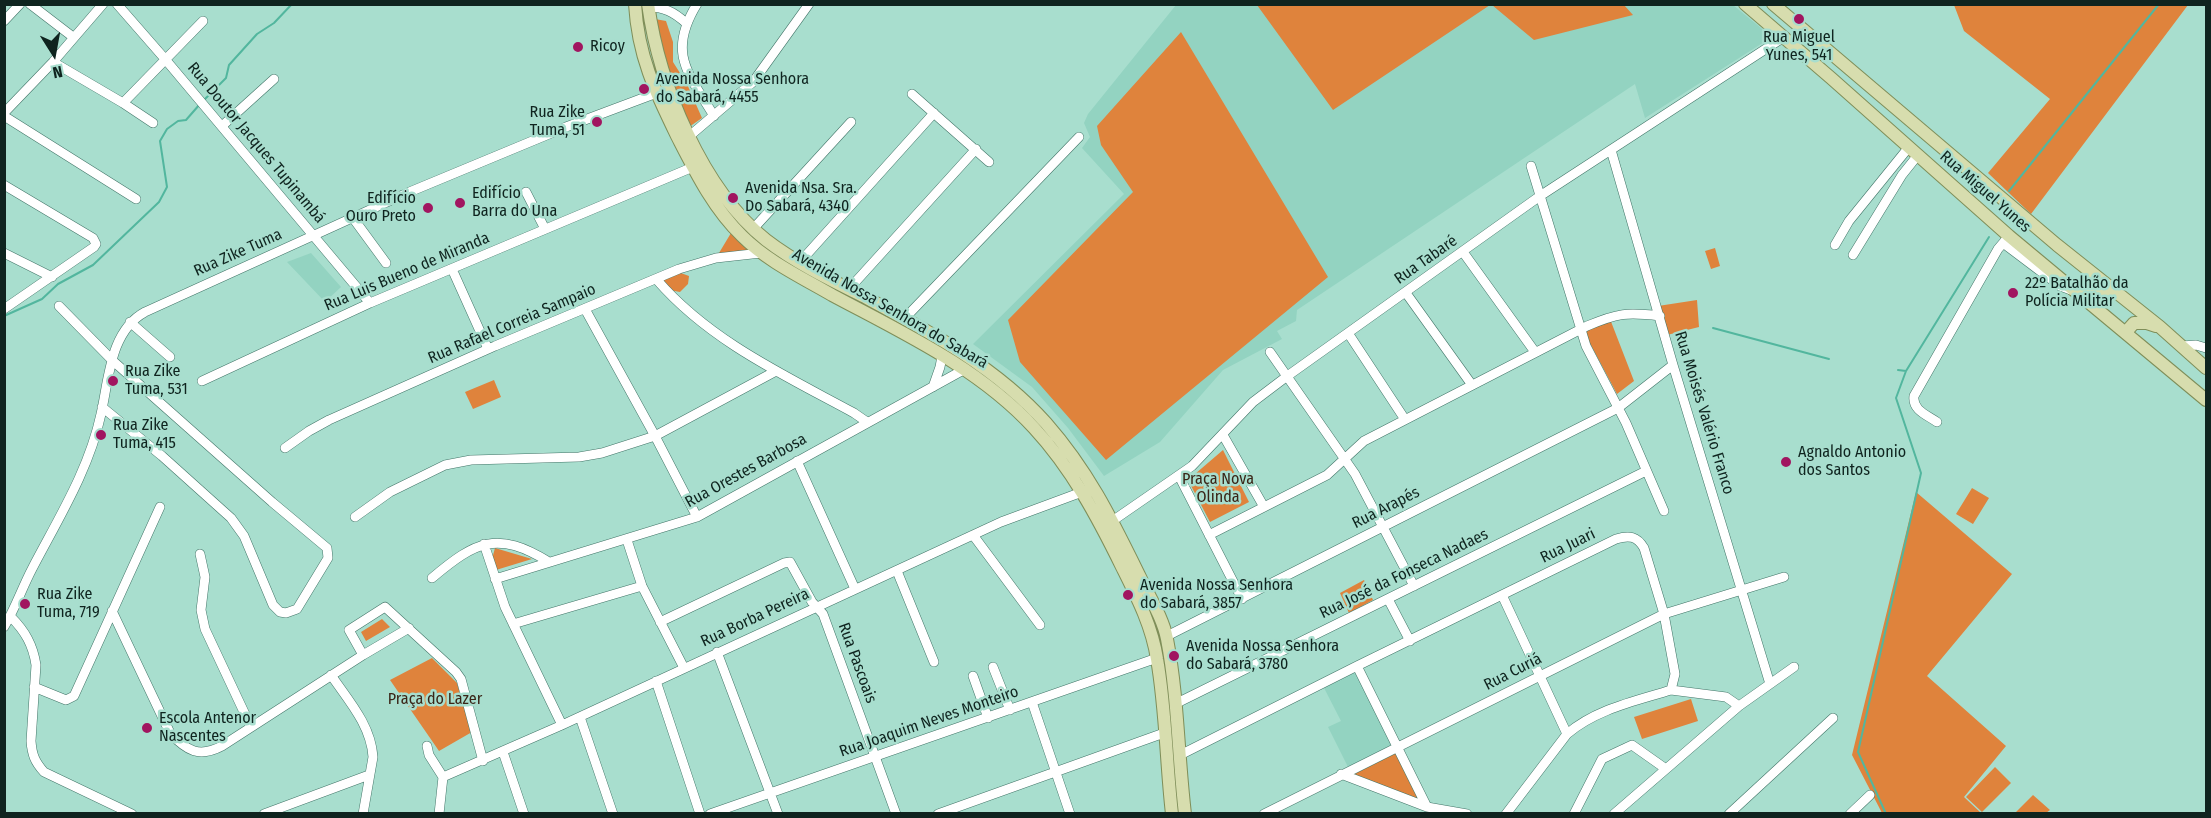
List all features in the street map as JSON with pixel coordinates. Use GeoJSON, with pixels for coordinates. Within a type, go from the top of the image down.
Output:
{"type":"FeatureCollection","features":[{"type":"Feature","properties":{"kind":"main road","name":"Avenida Nossa Senhora do Sabará"},"geometry":{"type":"LineString","coordinates":[[635,4],[637,32],[644,62],[662,91],[685,140],[693,167],[721,213],[761,253],[965,369],[1007,400],[1060,458],[1082,492],[1108,525],[1167,636],[1185,813]]}},
{"type":"Feature","properties":{"kind":"main road","name":"Rua Miguel Yunes"},"geometry":{"type":"LineString","coordinates":[[1745,4],[1914,151],[2004,243],[2073,290],[2206,400]]}},
{"type":"Feature","properties":{"kind":"main road","name":"Rua Miguel Yunes"},"geometry":{"type":"LineString","coordinates":[[1773,4],[2206,368]]}},
{"type":"Feature","properties":{"kind":"main road","name":"Avenida Nossa Senhora do Sabará"},"geometry":{"type":"LineString","coordinates":[[648,6],[662,91]]}},
{"type":"Feature","properties":{"kind":"main road","name":"Avenida Nossa Senhora do Sabará"},"geometry":{"type":"LineString","coordinates":[[685,140],[720,191],[753,229],[767,241],[800,262],[905,318],[964,353],[1019,396],[1070,451],[1092,483],[1143,609],[1157,658],[1172,813]]}},
{"type":"Feature","properties":{"kind":"main road"},"geometry":{"type":"LineString","coordinates":[[2073,290],[2098,297],[2112,288]]}},
{"type":"Feature","properties":{"kind":"main road"},"geometry":{"type":"LineString","coordinates":[[2126,332],[2130,326],[2139,322],[2160,327]]}},
{"type":"Feature","properties":{"kind":"street"},"geometry":{"type":"LineString","coordinates":[[4,21],[20,4]]}},
{"type":"Feature","properties":{"kind":"street"},"geometry":{"type":"LineString","coordinates":[[30,4],[73,37]]}},
{"type":"Feature","properties":{"kind":"street"},"geometry":{"type":"LineString","coordinates":[[103,4],[4,115],[136,200]]}},
{"type":"Feature","properties":{"kind":"street","name":"Rua Doutor Jacques Tupinambá"},"geometry":{"type":"LineString","coordinates":[[117,4],[370,303]]}},
{"type":"Feature","properties":{"kind":"street"},"geometry":{"type":"LineString","coordinates":[[697,4],[686,23],[682,48],[685,68],[714,116]]}},
{"type":"Feature","properties":{"kind":"street"},"geometry":{"type":"LineString","coordinates":[[685,140],[753,82],[809,4]]}},
{"type":"Feature","properties":{"kind":"street"},"geometry":{"type":"LineString","coordinates":[[648,6],[672,12],[686,23]]}},
{"type":"Feature","properties":{"kind":"street"},"geometry":{"type":"LineString","coordinates":[[123,103],[203,21]]}},
{"type":"Feature","properties":{"kind":"street","name":"Rua Tabaré"},"geometry":{"type":"LineString","coordinates":[[1108,525],[1179,476],[1223,435],[1253,402],[1286,377],[1540,196],[1784,37]]}},
{"type":"Feature","properties":{"kind":"street"},"geometry":{"type":"LineString","coordinates":[[53,62],[153,123]]}},
{"type":"Feature","properties":{"kind":"street"},"geometry":{"type":"LineString","coordinates":[[222,126],[273,79]]}},
{"type":"Feature","properties":{"kind":"street","name":"Rua Zike Tuma"},"geometry":{"type":"LineString","coordinates":[[130,322],[145,312],[353,218],[566,127],[662,91]]}},
{"type":"Feature","properties":{"kind":"street"},"geometry":{"type":"LineString","coordinates":[[912,94],[989,162]]}},
{"type":"Feature","properties":{"kind":"street"},"geometry":{"type":"LineString","coordinates":[[800,262],[934,112]]}},
{"type":"Feature","properties":{"kind":"street"},"geometry":{"type":"LineString","coordinates":[[753,229],[851,122]]}},
{"type":"Feature","properties":{"kind":"street"},"geometry":{"type":"LineString","coordinates":[[905,318],[1079,137]]}},
{"type":"Feature","properties":{"kind":"street"},"geometry":{"type":"LineString","coordinates":[[849,289],[976,150]]}},
{"type":"Feature","properties":{"kind":"street","name":"Rua Moisés Valério Franco"},"geometry":{"type":"LineString","coordinates":[[1611,150],[1673,365],[1770,684]]}},
{"type":"Feature","properties":{"kind":"street"},"geometry":{"type":"LineString","coordinates":[[1835,245],[1849,220],[1914,151]]}},
{"type":"Feature","properties":{"kind":"street"},"geometry":{"type":"LineString","coordinates":[[1853,255],[1914,151]]}},
{"type":"Feature","properties":{"kind":"street"},"geometry":{"type":"LineString","coordinates":[[1531,166],[1557,246],[1580,330],[1664,511]]}},
{"type":"Feature","properties":{"kind":"street","name":"Rua Luis Bueno de Miranda"},"geometry":{"type":"LineString","coordinates":[[202,381],[370,303],[693,167]]}},
{"type":"Feature","properties":{"kind":"street"},"geometry":{"type":"LineString","coordinates":[[4,184],[95,241],[94,248],[4,309]]}},
{"type":"Feature","properties":{"kind":"street"},"geometry":{"type":"LineString","coordinates":[[526,192],[545,229]]}},
{"type":"Feature","properties":{"kind":"street"},"geometry":{"type":"LineString","coordinates":[[353,218],[386,263]]}},
{"type":"Feature","properties":{"kind":"street"},"geometry":{"type":"LineString","coordinates":[[1937,422],[1914,405],[1914,396],[2004,243]]}},
{"type":"Feature","properties":{"kind":"street"},"geometry":{"type":"LineString","coordinates":[[1463,252],[1535,352]]}},
{"type":"Feature","properties":{"kind":"street"},"geometry":{"type":"LineString","coordinates":[[4,253],[52,277]]}},
{"type":"Feature","properties":{"kind":"street","name":"Rua Rafael Correia Sampaio"},"geometry":{"type":"LineString","coordinates":[[285,448],[330,420],[488,349],[699,261],[761,253]]}},
{"type":"Feature","properties":{"kind":"street"},"geometry":{"type":"LineString","coordinates":[[452,269],[488,349]]}},
{"type":"Feature","properties":{"kind":"street"},"geometry":{"type":"LineString","coordinates":[[657,280],[706,327],[737,349],[867,422]]}},
{"type":"Feature","properties":{"kind":"street"},"geometry":{"type":"LineString","coordinates":[[1406,293],[1472,385]]}},
{"type":"Feature","properties":{"kind":"street"},"geometry":{"type":"LineString","coordinates":[[59,306],[112,361],[327,548],[330,555],[297,609],[286,613],[276,609],[244,536],[231,518],[162,456],[102,407]]}},
{"type":"Feature","properties":{"kind":"street"},"geometry":{"type":"LineString","coordinates":[[585,309],[655,435],[697,517]]}},
{"type":"Feature","properties":{"kind":"street"},"geometry":{"type":"LineString","coordinates":[[1209,535],[1327,475],[1364,441],[1404,418],[1580,330],[1618,314],[1631,312],[1660,316]]}},
{"type":"Feature","properties":{"kind":"street"},"geometry":{"type":"LineString","coordinates":[[4,627],[82,473],[102,407],[112,361],[123,331],[130,322],[170,357]]}},
{"type":"Feature","properties":{"kind":"street"},"geometry":{"type":"LineString","coordinates":[[1348,333],[1404,418]]}},
{"type":"Feature","properties":{"kind":"street"},"geometry":{"type":"LineString","coordinates":[[2182,346],[2196,345],[2206,348]]}},
{"type":"Feature","properties":{"kind":"street"},"geometry":{"type":"LineString","coordinates":[[1270,352],[1355,474],[1414,586]]}},
{"type":"Feature","properties":{"kind":"street"},"geometry":{"type":"LineString","coordinates":[[933,387],[942,356]]}},
{"type":"Feature","properties":{"kind":"street","name":"Rua Arapés"},"geometry":{"type":"LineString","coordinates":[[1167,636],[1618,408],[1673,365]]}},
{"type":"Feature","properties":{"kind":"street","name":"Rua Orestes Barbosa"},"geometry":{"type":"LineString","coordinates":[[495,579],[697,517],[965,369]]}},
{"type":"Feature","properties":{"kind":"street"},"geometry":{"type":"LineString","coordinates":[[355,517],[390,492],[445,465],[480,459],[579,457],[602,453],[655,435],[776,371]]}},
{"type":"Feature","properties":{"kind":"street"},"geometry":{"type":"LineString","coordinates":[[1223,435],[1264,507]]}},
{"type":"Feature","properties":{"kind":"street"},"geometry":{"type":"LineString","coordinates":[[797,461],[855,589]]}},
{"type":"Feature","properties":{"kind":"street","name":"Rua José da Fonseca Nadaes"},"geometry":{"type":"LineString","coordinates":[[1175,704],[1646,471]]}},
{"type":"Feature","properties":{"kind":"street"},"geometry":{"type":"LineString","coordinates":[[1179,476],[1242,599]]}},
{"type":"Feature","properties":{"kind":"street","name":"Rua Borba Pereira"},"geometry":{"type":"LineString","coordinates":[[443,777],[580,717],[1001,522],[1082,492]]}},
{"type":"Feature","properties":{"kind":"street"},"geometry":{"type":"LineString","coordinates":[[33,687],[66,700],[74,696],[160,507]]}},
{"type":"Feature","properties":{"kind":"street"},"geometry":{"type":"LineString","coordinates":[[973,535],[1040,625]]}},
{"type":"Feature","properties":{"kind":"street","name":"Rua Juari"},"geometry":{"type":"LineString","coordinates":[[1180,755],[1616,539],[1632,536],[1639,540],[1644,548],[1664,614],[1675,674],[1671,690]]}},
{"type":"Feature","properties":{"kind":"street"},"geometry":{"type":"LineString","coordinates":[[627,540],[642,586],[684,668]]}},
{"type":"Feature","properties":{"kind":"street"},"geometry":{"type":"LineString","coordinates":[[432,578],[457,557],[484,544],[518,545],[549,562]]}},
{"type":"Feature","properties":{"kind":"street"},"geometry":{"type":"LineString","coordinates":[[484,544],[513,624],[562,725]]}},
{"type":"Feature","properties":{"kind":"street"},"geometry":{"type":"LineString","coordinates":[[200,554],[205,577],[201,610],[205,629],[251,727]]}},
{"type":"Feature","properties":{"kind":"street","name":"Rua Pascoais"},"geometry":{"type":"LineString","coordinates":[[660,622],[787,562],[792,565],[812,602],[823,614],[896,813]]}},
{"type":"Feature","properties":{"kind":"street"},"geometry":{"type":"LineString","coordinates":[[897,571],[934,662]]}},
{"type":"Feature","properties":{"kind":"street","name":"Rua Curiá"},"geometry":{"type":"LineString","coordinates":[[1264,813],[1664,614],[1784,577]]}},
{"type":"Feature","properties":{"kind":"street"},"geometry":{"type":"LineString","coordinates":[[513,624],[642,586]]}},
{"type":"Feature","properties":{"kind":"street"},"geometry":{"type":"LineString","coordinates":[[1502,595],[1568,734]]}},
{"type":"Feature","properties":{"kind":"street"},"geometry":{"type":"LineString","coordinates":[[1388,599],[1410,641]]}},
{"type":"Feature","properties":{"kind":"street"},"geometry":{"type":"LineString","coordinates":[[363,655],[349,630],[383,607],[388,608],[461,679],[483,761]]}},
{"type":"Feature","properties":{"kind":"street"},"geometry":{"type":"LineString","coordinates":[[112,611],[170,733],[180,744],[194,752],[211,752],[409,628]]}},
{"type":"Feature","properties":{"kind":"street"},"geometry":{"type":"LineString","coordinates":[[11,616],[22,629],[34,653],[36,665],[31,741],[36,763],[44,772],[132,813]]}},
{"type":"Feature","properties":{"kind":"street"},"geometry":{"type":"LineString","coordinates":[[717,652],[778,813]]}},
{"type":"Feature","properties":{"kind":"street","name":"Rua Joaquim Neves Monteiro"},"geometry":{"type":"LineString","coordinates":[[710,813],[1157,658]]}},
{"type":"Feature","properties":{"kind":"street"},"geometry":{"type":"LineString","coordinates":[[1357,666],[1427,807]]}},
{"type":"Feature","properties":{"kind":"street"},"geometry":{"type":"LineString","coordinates":[[993,667],[1010,710]]}},
{"type":"Feature","properties":{"kind":"street"},"geometry":{"type":"LineString","coordinates":[[1614,813],[1739,706],[1794,667]]}},
{"type":"Feature","properties":{"kind":"street"},"geometry":{"type":"LineString","coordinates":[[331,675],[363,722],[369,735],[373,756],[363,813]]}},
{"type":"Feature","properties":{"kind":"street"},"geometry":{"type":"LineString","coordinates":[[973,676],[988,718]]}},
{"type":"Feature","properties":{"kind":"street"},"geometry":{"type":"LineString","coordinates":[[656,681],[700,813]]}},
{"type":"Feature","properties":{"kind":"street"},"geometry":{"type":"LineString","coordinates":[[1506,813],[1568,734],[1577,726],[1610,710],[1671,690],[1726,698],[1739,706]]}},
{"type":"Feature","properties":{"kind":"street"},"geometry":{"type":"LineString","coordinates":[[1032,702],[1070,813]]}},
{"type":"Feature","properties":{"kind":"street"},"geometry":{"type":"LineString","coordinates":[[580,717],[613,813]]}},
{"type":"Feature","properties":{"kind":"street"},"geometry":{"type":"LineString","coordinates":[[1729,813],[1833,718]]}},
{"type":"Feature","properties":{"kind":"street"},"geometry":{"type":"LineString","coordinates":[[938,813],[1164,733]]}},
{"type":"Feature","properties":{"kind":"street"},"geometry":{"type":"LineString","coordinates":[[1578,812],[1599,763],[1607,755],[1632,745],[1666,769]]}},
{"type":"Feature","properties":{"kind":"street"},"geometry":{"type":"LineString","coordinates":[[426,746],[443,777],[439,813]]}},
{"type":"Feature","properties":{"kind":"street"},"geometry":{"type":"LineString","coordinates":[[503,752],[524,813]]}},
{"type":"Feature","properties":{"kind":"street"},"geometry":{"type":"LineString","coordinates":[[1341,774],[1427,807],[1467,813]]}},
{"type":"Feature","properties":{"kind":"street"},"geometry":{"type":"LineString","coordinates":[[264,813],[286,809],[369,775]]}},
{"type":"Feature","properties":{"kind":"street"},"geometry":{"type":"LineString","coordinates":[[1850,813],[1870,795]]}},
{"type":"Feature","properties":{"kind":"shaded area"},"geometry":{"type":"Polygon","coordinates":[[[1176,5],[1733,5],[1772,37],[1645,118],[1635,84],[1297,310],[1296,321],[1277,331],[1282,339],[1223,370],[1160,442],[1104,476],[1068,428],[1032,387],[973,344],[1124,194],[1082,148],[1090,137],[1084,123],[1088,114],[1176,5]]]}},
{"type":"Feature","properties":{"kind":"shaded area"},"geometry":{"type":"Polygon","coordinates":[[[311,253],[341,287],[325,302],[287,262],[311,253]]]}},
{"type":"Feature","properties":{"kind":"shaded area"},"geometry":{"type":"Polygon","coordinates":[[[1355,670],[1395,744],[1348,767],[1328,727],[1341,721],[1323,686],[1355,670]]]}},
{"type":"Feature","properties":{"kind":"green space"},"geometry":{"type":"Polygon","coordinates":[[[1257,5],[1490,5],[1333,110],[1257,5]]]}},
{"type":"Feature","properties":{"kind":"green space"},"geometry":{"type":"Polygon","coordinates":[[[1492,5],[1624,5],[1633,15],[1534,40],[1492,5]]]}},
{"type":"Feature","properties":{"kind":"green space"},"geometry":{"type":"Polygon","coordinates":[[[1954,5],[2188,5],[2031,214],[1988,173],[2050,99],[1964,31],[1954,5]]]}},
{"type":"Feature","properties":{"kind":"green space"},"geometry":{"type":"Polygon","coordinates":[[[655,19],[666,21],[673,42],[673,62],[687,84],[702,118],[689,127],[672,88],[655,19]]]}},
{"type":"Feature","properties":{"kind":"green space"},"geometry":{"type":"Polygon","coordinates":[[[1181,32],[1328,277],[1106,460],[1020,362],[1008,320],[1133,192],[1101,145],[1097,126],[1181,32]]]}},
{"type":"Feature","properties":{"kind":"green space"},"geometry":{"type":"Polygon","coordinates":[[[731,233],[752,252],[719,253],[731,233]]]}},
{"type":"Feature","properties":{"kind":"green space"},"geometry":{"type":"Polygon","coordinates":[[[1715,248],[1720,266],[1711,269],[1705,251],[1715,248]]]}},
{"type":"Feature","properties":{"kind":"green space"},"geometry":{"type":"Polygon","coordinates":[[[678,272],[689,276],[688,284],[680,292],[669,290],[661,280],[678,272]]]}},
{"type":"Feature","properties":{"kind":"green space"},"geometry":{"type":"Polygon","coordinates":[[[1697,300],[1699,327],[1667,335],[1658,306],[1697,300]]]}},
{"type":"Feature","properties":{"kind":"green space"},"geometry":{"type":"Polygon","coordinates":[[[1610,319],[1634,381],[1617,394],[1586,336],[1586,329],[1610,319]]]}},
{"type":"Feature","properties":{"kind":"green space"},"geometry":{"type":"Polygon","coordinates":[[[494,380],[501,397],[473,409],[465,392],[494,380]]]}},
{"type":"Feature","properties":{"kind":"green space","name":"Praça Nova Olinda"},"geometry":{"type":"Polygon","coordinates":[[[1223,450],[1249,502],[1210,522],[1188,480],[1223,450]]]}},
{"type":"Feature","properties":{"kind":"green space"},"geometry":{"type":"Polygon","coordinates":[[[1972,488],[1989,498],[1973,524],[1956,514],[1972,488]]]}},
{"type":"Feature","properties":{"kind":"green space"},"geometry":{"type":"Polygon","coordinates":[[[1916,492],[2012,574],[1927,676],[2006,746],[1964,797],[1981,813],[1882,813],[1852,755],[1916,492]]]}},
{"type":"Feature","properties":{"kind":"green space"},"geometry":{"type":"Polygon","coordinates":[[[495,548],[532,559],[496,570],[492,559],[495,548]]]}},
{"type":"Feature","properties":{"kind":"green space"},"geometry":{"type":"Polygon","coordinates":[[[1364,580],[1373,600],[1349,613],[1340,593],[1364,580]]]}},
{"type":"Feature","properties":{"kind":"green space"},"geometry":{"type":"Polygon","coordinates":[[[382,619],[390,627],[366,641],[361,632],[382,619]]]}},
{"type":"Feature","properties":{"kind":"green space","name":"Praça do Lazer"},"geometry":{"type":"Polygon","coordinates":[[[432,658],[457,683],[472,732],[439,751],[390,680],[432,658]]]}},
{"type":"Feature","properties":{"kind":"green space"},"geometry":{"type":"Polygon","coordinates":[[[1691,699],[1698,721],[1642,739],[1634,717],[1691,699]]]}},
{"type":"Feature","properties":{"kind":"green space"},"geometry":{"type":"Polygon","coordinates":[[[1396,750],[1420,802],[1349,775],[1396,750]]]}},
{"type":"Feature","properties":{"kind":"green space"},"geometry":{"type":"Polygon","coordinates":[[[1995,767],[2011,783],[1982,812],[1966,797],[1995,767]]]}},
{"type":"Feature","properties":{"kind":"green space"},"geometry":{"type":"Polygon","coordinates":[[[2033,795],[2050,810],[2046,813],[2015,813],[2033,795]]]}},
{"type":"Feature","properties":{"kind":"waterway"},"geometry":{"type":"LineString","coordinates":[[204,100],[226,78],[229,65],[257,34],[274,23],[292,4]]}},
{"type":"Feature","properties":{"kind":"waterway"},"geometry":{"type":"LineString","coordinates":[[2009,191],[2159,4]]}},
{"type":"Feature","properties":{"kind":"waterway"},"geometry":{"type":"LineString","coordinates":[[4,316],[42,299],[58,284],[93,265],[159,202],[167,187],[160,141],[167,129],[178,121],[186,120],[200,104]]}},
{"type":"Feature","properties":{"kind":"waterway"},"geometry":{"type":"LineString","coordinates":[[1898,370],[1906,371],[1989,237]]}},
{"type":"Feature","properties":{"kind":"waterway"},"geometry":{"type":"LineString","coordinates":[[1713,328],[1829,359]]}},
{"type":"Feature","properties":{"kind":"waterway"},"geometry":{"type":"LineString","coordinates":[[1886,814],[1858,752],[1921,473],[1896,398],[1906,371]]}},
{"type":"Feature","properties":{"kind":"place","name":"Rua Miguel Yunes, 541"},"geometry":{"type":"Point","coordinates":[1799,19]}},
{"type":"Feature","properties":{"kind":"place","name":"Ricoy"},"geometry":{"type":"Point","coordinates":[578,47]}},
{"type":"Feature","properties":{"kind":"place","name":"Avenida Nossa Senhora do Sabará, 4455"},"geometry":{"type":"Point","coordinates":[644,89]}},
{"type":"Feature","properties":{"kind":"place","name":"Rua Zike Tuma, 51"},"geometry":{"type":"Point","coordinates":[597,122]}},
{"type":"Feature","properties":{"kind":"place","name":"Avenida Nsa. Sra. Do Sabará, 4340"},"geometry":{"type":"Point","coordinates":[733,198]}},
{"type":"Feature","properties":{"kind":"place","name":"Edifício Barra do Una"},"geometry":{"type":"Point","coordinates":[460,203]}},
{"type":"Feature","properties":{"kind":"place","name":"Edifício Ouro Preto"},"geometry":{"type":"Point","coordinates":[428,208]}},
{"type":"Feature","properties":{"kind":"place","name":"22º Batalhão da Polícia Militar"},"geometry":{"type":"Point","coordinates":[2013,293]}},
{"type":"Feature","properties":{"kind":"place","name":"Rua Zike Tuma, 531"},"geometry":{"type":"Point","coordinates":[113,381]}},
{"type":"Feature","properties":{"kind":"place","name":"Rua Zike Tuma, 415"},"geometry":{"type":"Point","coordinates":[101,435]}},
{"type":"Feature","properties":{"kind":"place","name":"Agnaldo Antonio dos Santos"},"geometry":{"type":"Point","coordinates":[1786,462]}},
{"type":"Feature","properties":{"kind":"place","name":"Avenida Nossa Senhora do Sabará, 3857"},"geometry":{"type":"Point","coordinates":[1128,595]}},
{"type":"Feature","properties":{"kind":"place","name":"Rua Zike Tuma, 719"},"geometry":{"type":"Point","coordinates":[25,604]}},
{"type":"Feature","properties":{"kind":"place","name":"Avenida Nossa Senhora do Sabará, 3780"},"geometry":{"type":"Point","coordinates":[1174,656]}},
{"type":"Feature","properties":{"kind":"place","name":"Escola Antenor Nascentes"},"geometry":{"type":"Point","coordinates":[147,728]}}]}
